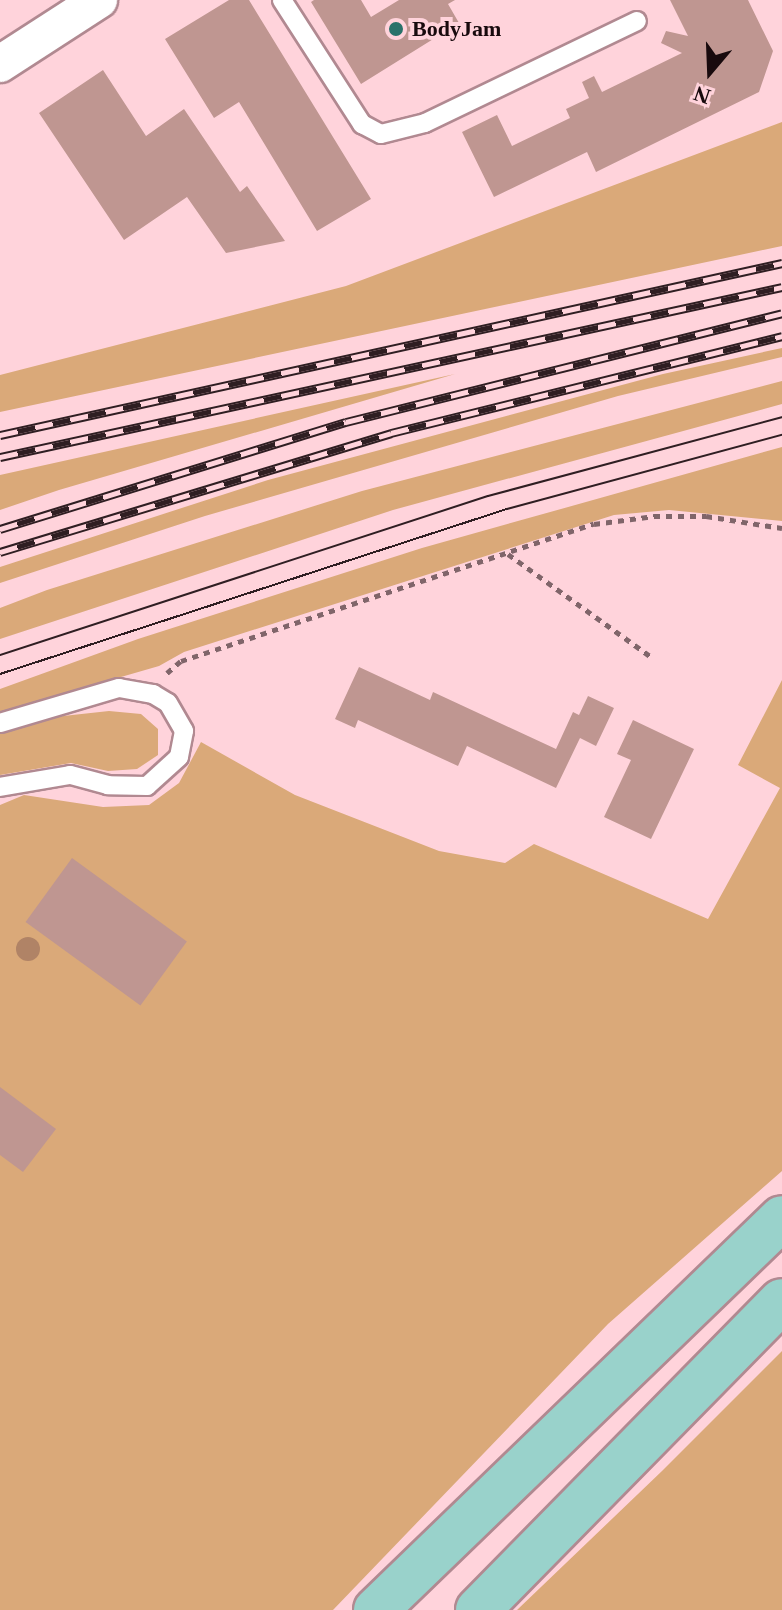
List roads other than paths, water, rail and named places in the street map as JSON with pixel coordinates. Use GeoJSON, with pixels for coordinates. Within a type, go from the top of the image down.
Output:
{"type":"FeatureCollection","features":[{"type":"Feature","properties":{"kind":"main road"},"geometry":{"type":"LineString","coordinates":[[376,1610],[782,1218]]}},
{"type":"Feature","properties":{"kind":"main road"},"geometry":{"type":"LineString","coordinates":[[478,1610],[782,1301]]}},
{"type":"Feature","properties":{"kind":"street"},"geometry":{"type":"LineString","coordinates":[[0,64],[99,0]]}},
{"type":"Feature","properties":{"kind":"lane"},"geometry":{"type":"LineString","coordinates":[[282,0],[362,124],[381,134],[425,123],[637,21]]}},
{"type":"Feature","properties":{"kind":"lane"},"geometry":{"type":"LineString","coordinates":[[0,723],[119,688],[153,694],[168,703],[184,731],[179,757],[160,779],[126,788],[70,775],[0,787]]}},
{"type":"Feature","properties":{"kind":"tram line"},"geometry":{"type":"LineString","coordinates":[[0,655],[488,496],[782,417]]}},
{"type":"Feature","properties":{"kind":"tram line"},"geometry":{"type":"LineString","coordinates":[[0,674],[507,509],[782,435]]}},
{"type":"Feature","properties":{"kind":"railway"},"geometry":{"type":"LineString","coordinates":[[0,435],[782,263]]}},
{"type":"Feature","properties":{"kind":"railway"},"geometry":{"type":"LineString","coordinates":[[0,457],[782,287]]}},
{"type":"Feature","properties":{"kind":"railway"},"geometry":{"type":"LineString","coordinates":[[0,529],[346,422],[782,313]]}},
{"type":"Feature","properties":{"kind":"railway"},"geometry":{"type":"LineString","coordinates":[[0,552],[391,433],[782,336]]}},
{"type":"Feature","properties":{"kind":"place","name":"BodyJam"},"geometry":{"type":"Point","coordinates":[396,29]}}]}
